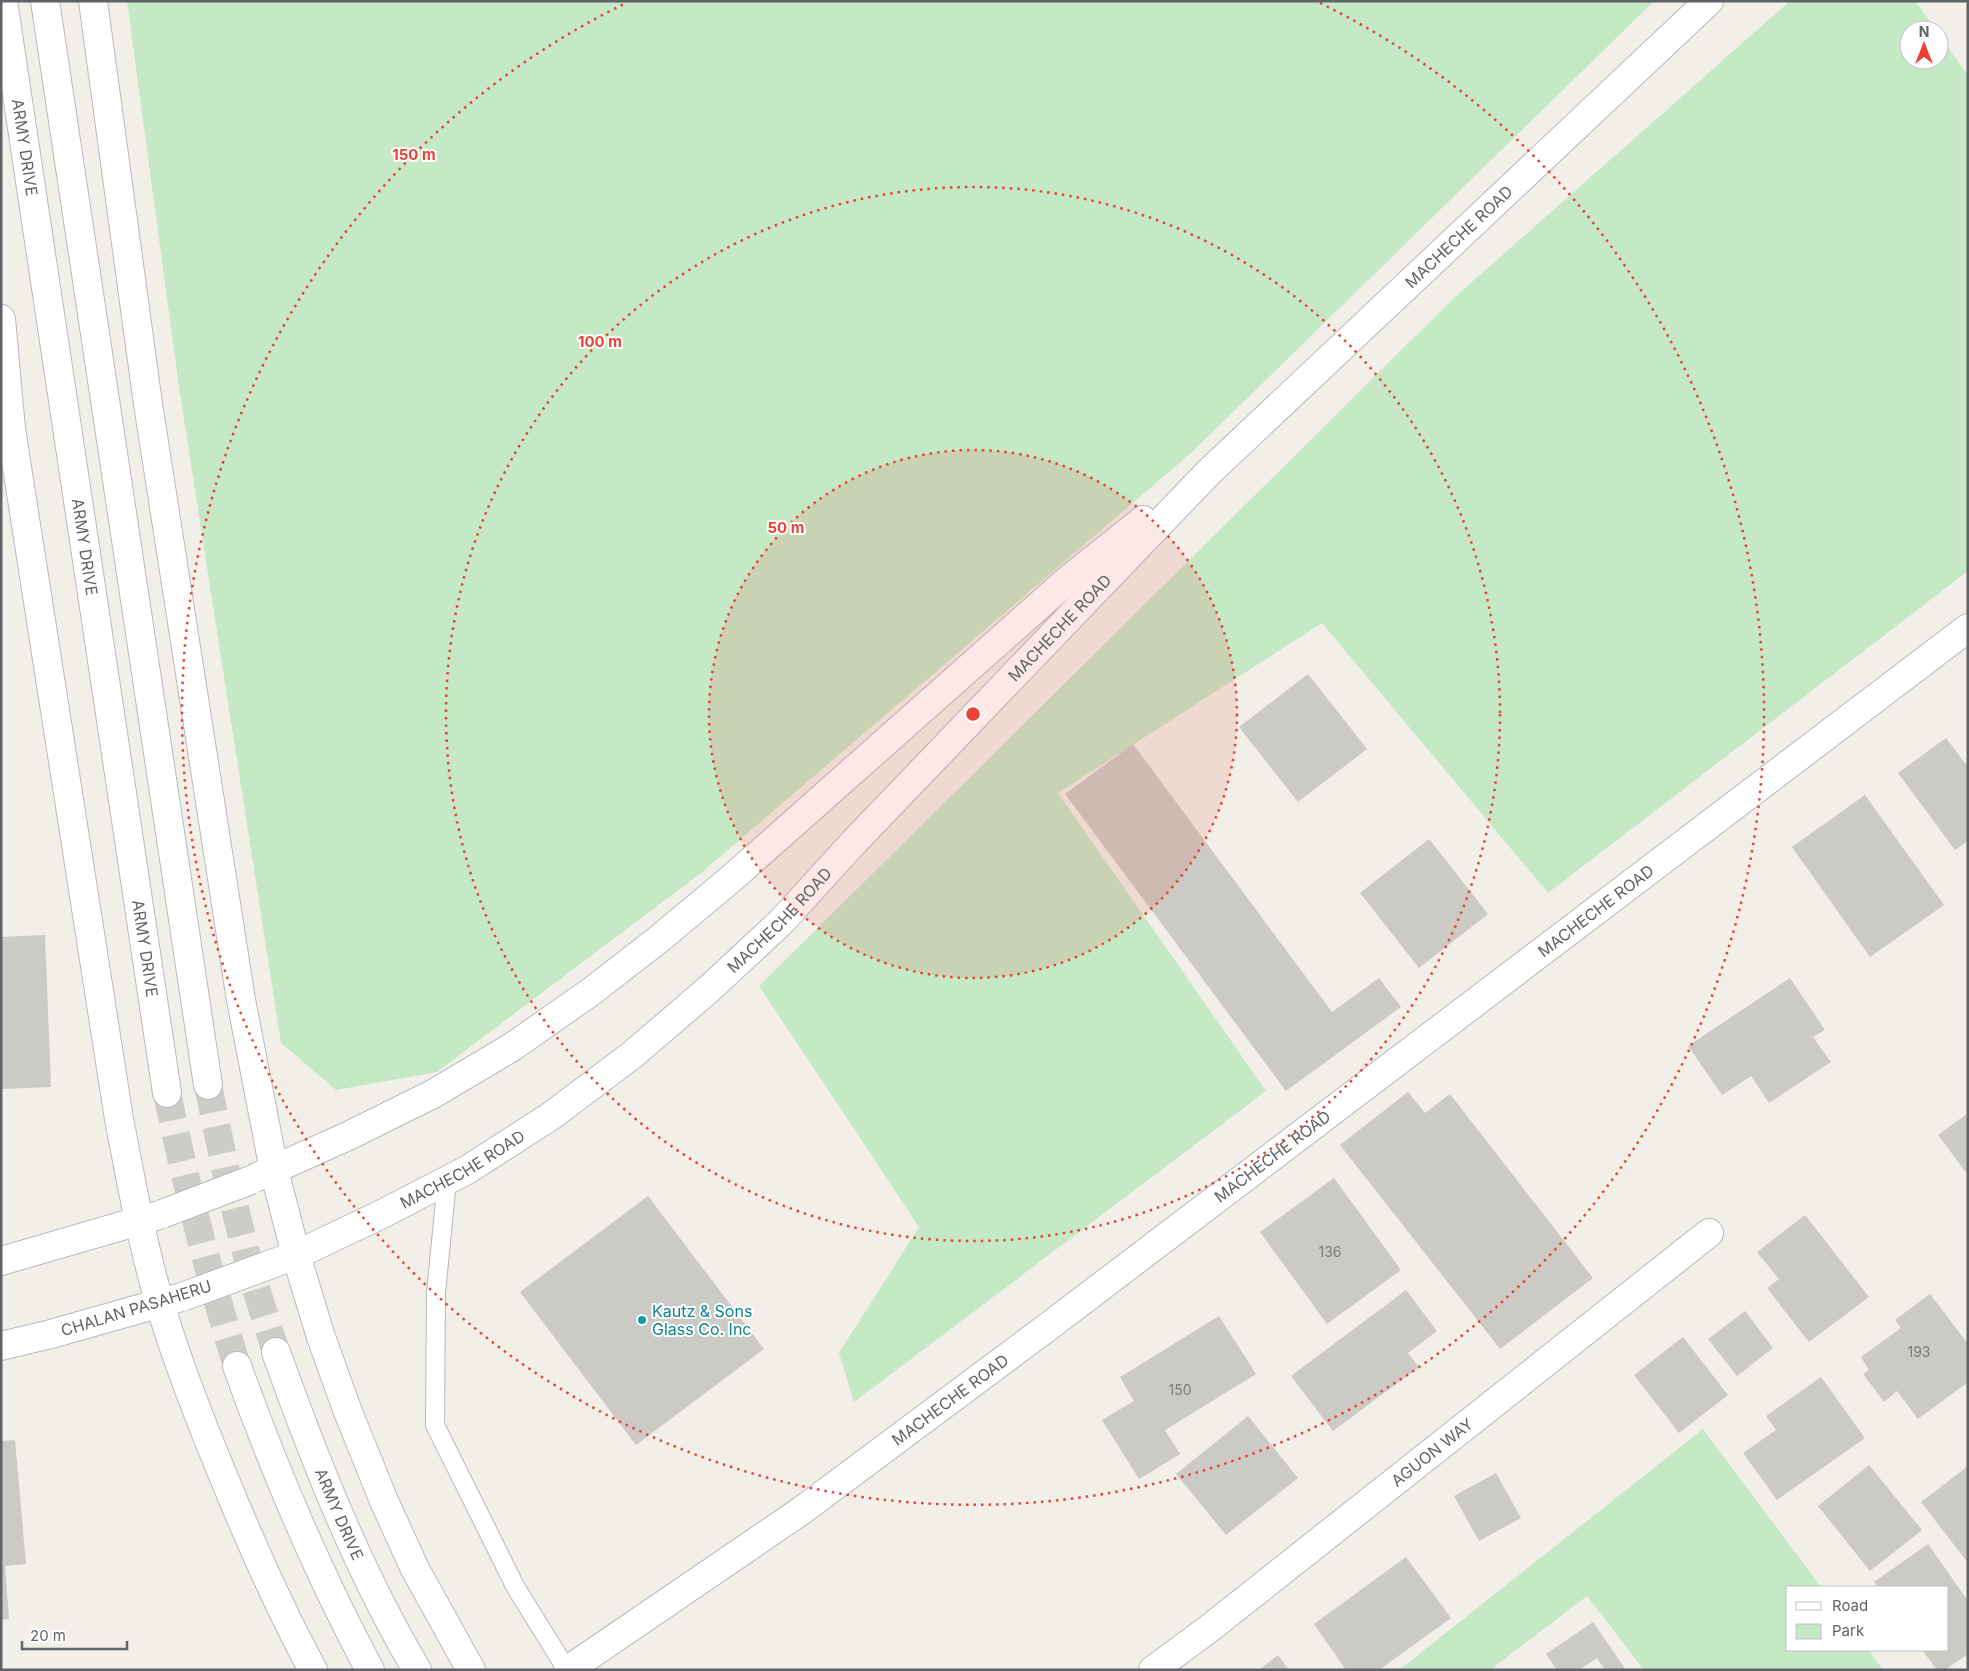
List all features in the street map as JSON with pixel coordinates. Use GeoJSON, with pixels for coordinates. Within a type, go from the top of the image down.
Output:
{"type":"FeatureCollection","features":[{"type":"Feature","properties":{"kind":"main road","name":"ARMY DRIVE"},"geometry":{"type":"LineString","coordinates":[[2,1],[167,1093]]}},
{"type":"Feature","properties":{"kind":"main road"},"geometry":{"type":"LineString","coordinates":[[45,1],[208,1085]]}},
{"type":"Feature","properties":{"kind":"main road"},"geometry":{"type":"LineString","coordinates":[[92,1],[148,404],[241,1000],[262,1175],[296,1255],[321,1337],[384,1502],[415,1569],[471,1670]]}},
{"type":"Feature","properties":{"kind":"main road","name":"MACHECHE ROAD"},"geometry":{"type":"LineString","coordinates":[[269,1265],[296,1255],[380,1215],[467,1170],[551,1116],[632,1055],[709,989],[781,922],[855,841],[1209,472],[1709,1]]}},
{"type":"Feature","properties":{"kind":"main road"},"geometry":{"type":"LineString","coordinates":[[1,319],[11,429],[118,1109],[150,1218],[171,1300],[191,1393],[225,1480],[261,1563],[295,1637],[313,1670]]}},
{"type":"Feature","properties":{"kind":"main road","name":"MACHECHE ROAD"},"geometry":{"type":"LineString","coordinates":[[262,1175],[348,1136],[433,1094],[512,1047],[592,991],[659,939],[732,878],[1069,579],[1134,527],[1209,472]]}},
{"type":"Feature","properties":{"kind":"main road","name":"MACHECHE ROAD"},"geometry":{"type":"LineString","coordinates":[[567,1670],[801,1511],[1053,1323],[1968,628]]}},
{"type":"Feature","properties":{"kind":"main road"},"geometry":{"type":"LineString","coordinates":[[1,1261],[150,1218],[262,1175]]}},
{"type":"Feature","properties":{"kind":"main road","name":"AGUON WAY"},"geometry":{"type":"LineString","coordinates":[[1153,1670],[1214,1625],[1709,1233]]}},
{"type":"Feature","properties":{"kind":"main road","name":"CHALAN PASAHERU"},"geometry":{"type":"LineString","coordinates":[[1,1346],[171,1300],[269,1265]]}},
{"type":"Feature","properties":{"kind":"main road","name":"ARMY DRIVE"},"geometry":{"type":"LineString","coordinates":[[276,1352],[308,1440],[341,1520],[373,1590],[417,1670]]}},
{"type":"Feature","properties":{"kind":"main road"},"geometry":{"type":"LineString","coordinates":[[237,1366],[269,1455],[304,1536],[337,1608],[370,1670]]}},
{"type":"Feature","properties":{"kind":"lane"},"geometry":{"type":"LineString","coordinates":[[447,1180],[436,1293],[435,1424],[516,1588],[567,1670]]}},
{"type":"Feature","properties":{"kind":"green space"},"geometry":{"type":"Polygon","coordinates":[[[127,1],[1654,1],[1190,454],[701,873],[437,1072],[336,1090],[281,1043],[179,387],[127,1]]]}},
{"type":"Feature","properties":{"kind":"green space"},"geometry":{"type":"Polygon","coordinates":[[[1790,1],[1915,1],[1929,20],[1899,20],[1899,70],[1949,70],[1949,49],[1968,75],[1968,571],[1548,893],[1322,623],[1058,793],[1266,1091],[854,1402],[839,1353],[919,1227],[759,986],[1455,297],[1790,1]]]}},
{"type":"Feature","properties":{"kind":"green space"},"geometry":{"type":"Polygon","coordinates":[[[1703,1429],[1820,1586],[1786,1586],[1786,1651],[1869,1651],[1883,1670],[1644,1670],[1587,1596],[1490,1670],[1399,1670],[1703,1429]]]}},
{"type":"Feature","properties":{"kind":"building"},"geometry":{"type":"Polygon","coordinates":[[[1308,674],[1367,749],[1298,802],[1239,727],[1308,674]]]}},
{"type":"Feature","properties":{"kind":"building"},"geometry":{"type":"Polygon","coordinates":[[[1946,738],[1968,767],[1968,841],[1955,850],[1898,773],[1946,738]]]}},
{"type":"Feature","properties":{"kind":"building"},"geometry":{"type":"Polygon","coordinates":[[[1133,744],[1332,1012],[1379,978],[1401,1007],[1286,1091],[1065,794],[1133,744]]]}},
{"type":"Feature","properties":{"kind":"building"},"geometry":{"type":"Polygon","coordinates":[[[1865,795],[1944,905],[1870,957],[1792,847],[1865,795]]]}},
{"type":"Feature","properties":{"kind":"building"},"geometry":{"type":"Polygon","coordinates":[[[1429,839],[1488,914],[1419,968],[1360,893],[1429,839]]]}},
{"type":"Feature","properties":{"kind":"building"},"geometry":{"type":"Polygon","coordinates":[[[45,935],[51,1087],[1,1089],[1,937],[45,935]]]}},
{"type":"Feature","properties":{"kind":"building"},"geometry":{"type":"Polygon","coordinates":[[[1790,978],[1825,1030],[1813,1037],[1831,1062],[1769,1103],[1751,1076],[1722,1095],[1688,1046],[1790,978]]]}},
{"type":"Feature","properties":{"kind":"building"},"geometry":{"type":"Polygon","coordinates":[[[1408,1092],[1425,1113],[1450,1094],[1593,1278],[1500,1349],[1340,1145],[1408,1092]]]}},
{"type":"Feature","properties":{"kind":"building"},"geometry":{"type":"Polygon","coordinates":[[[1968,1113],[1968,1175],[1938,1135],[1968,1113]]]}},
{"type":"Feature","properties":{"kind":"building"},"geometry":{"type":"Polygon","coordinates":[[[1334,1178],[1401,1270],[1327,1324],[1260,1232],[1334,1178]]]}},
{"type":"Feature","properties":{"kind":"building","name":"Kautz & Sons Glass Co. Inc"},"geometry":{"type":"Polygon","coordinates":[[[648,1196],[764,1349],[636,1445],[520,1292],[648,1196]]]}},
{"type":"Feature","properties":{"kind":"building"},"geometry":{"type":"Polygon","coordinates":[[[1805,1215],[1869,1297],[1809,1342],[1767,1288],[1779,1279],[1757,1252],[1805,1215]]]}},
{"type":"Feature","properties":{"kind":"building"},"geometry":{"type":"Polygon","coordinates":[[[1406,1290],[1437,1331],[1408,1353],[1419,1367],[1333,1431],[1291,1376],[1406,1290]]]}},
{"type":"Feature","properties":{"kind":"building"},"geometry":{"type":"Polygon","coordinates":[[[1930,1294],[1968,1344],[1968,1382],[1918,1419],[1897,1391],[1884,1402],[1863,1374],[1869,1370],[1861,1357],[1901,1328],[1895,1320],[1930,1294]]]}},
{"type":"Feature","properties":{"kind":"building"},"geometry":{"type":"Polygon","coordinates":[[[1745,1311],[1773,1348],[1737,1376],[1708,1339],[1745,1311]]]}},
{"type":"Feature","properties":{"kind":"building"},"geometry":{"type":"Polygon","coordinates":[[[1219,1316],[1256,1374],[1165,1430],[1180,1454],[1139,1479],[1102,1420],[1134,1401],[1120,1377],[1219,1316]]]}},
{"type":"Feature","properties":{"kind":"building"},"geometry":{"type":"Polygon","coordinates":[[[1683,1337],[1728,1395],[1679,1433],[1634,1375],[1683,1337]]]}},
{"type":"Feature","properties":{"kind":"building"},"geometry":{"type":"Polygon","coordinates":[[[1821,1377],[1865,1438],[1777,1500],[1743,1453],[1776,1430],[1766,1416],[1821,1377]]]}},
{"type":"Feature","properties":{"kind":"building"},"geometry":{"type":"Polygon","coordinates":[[[1248,1416],[1298,1478],[1226,1535],[1176,1474],[1248,1416]]]}},
{"type":"Feature","properties":{"kind":"building"},"geometry":{"type":"Polygon","coordinates":[[[15,1440],[26,1564],[5,1566],[9,1619],[1,1620],[1,1441],[15,1440]]]}},
{"type":"Feature","properties":{"kind":"building"},"geometry":{"type":"Polygon","coordinates":[[[1869,1465],[1922,1530],[1870,1571],[1818,1506],[1869,1465]]]}},
{"type":"Feature","properties":{"kind":"building"},"geometry":{"type":"Polygon","coordinates":[[[1968,1466],[1968,1563],[1921,1502],[1968,1466]]]}},
{"type":"Feature","properties":{"kind":"building"},"geometry":{"type":"Polygon","coordinates":[[[1496,1473],[1521,1518],[1479,1541],[1454,1496],[1496,1473]]]}},
{"type":"Feature","properties":{"kind":"building"},"geometry":{"type":"Polygon","coordinates":[[[1928,1544],[1968,1601],[1968,1654],[1945,1670],[1937,1670],[1923,1651],[1949,1651],[1949,1586],[1877,1586],[1874,1582],[1928,1544]]]}},
{"type":"Feature","properties":{"kind":"building"},"geometry":{"type":"Polygon","coordinates":[[[1406,1557],[1451,1618],[1379,1670],[1346,1670],[1314,1624],[1406,1557]]]}},
{"type":"Feature","properties":{"kind":"building"},"geometry":{"type":"Polygon","coordinates":[[[1593,1622],[1626,1670],[1605,1670],[1597,1658],[1579,1670],[1557,1670],[1546,1654],[1593,1622]]]}},
{"type":"Feature","properties":{"kind":"building"},"geometry":{"type":"Polygon","coordinates":[[[1278,1655],[1289,1670],[1259,1670],[1278,1655]]]}},
{"type":"Feature","properties":{"kind":"tunnel"},"geometry":{"type":"LineString","coordinates":[[208,1085],[227,1177],[252,1276],[276,1352]]}},
{"type":"Feature","properties":{"kind":"tunnel"},"geometry":{"type":"LineString","coordinates":[[167,1093],[199,1230],[237,1366]]}},
{"type":"Feature","properties":{"kind":"place","name":"Kautz & Sons Glass Co. Inc"},"geometry":{"type":"Point","coordinates":[642,1320]}}]}
